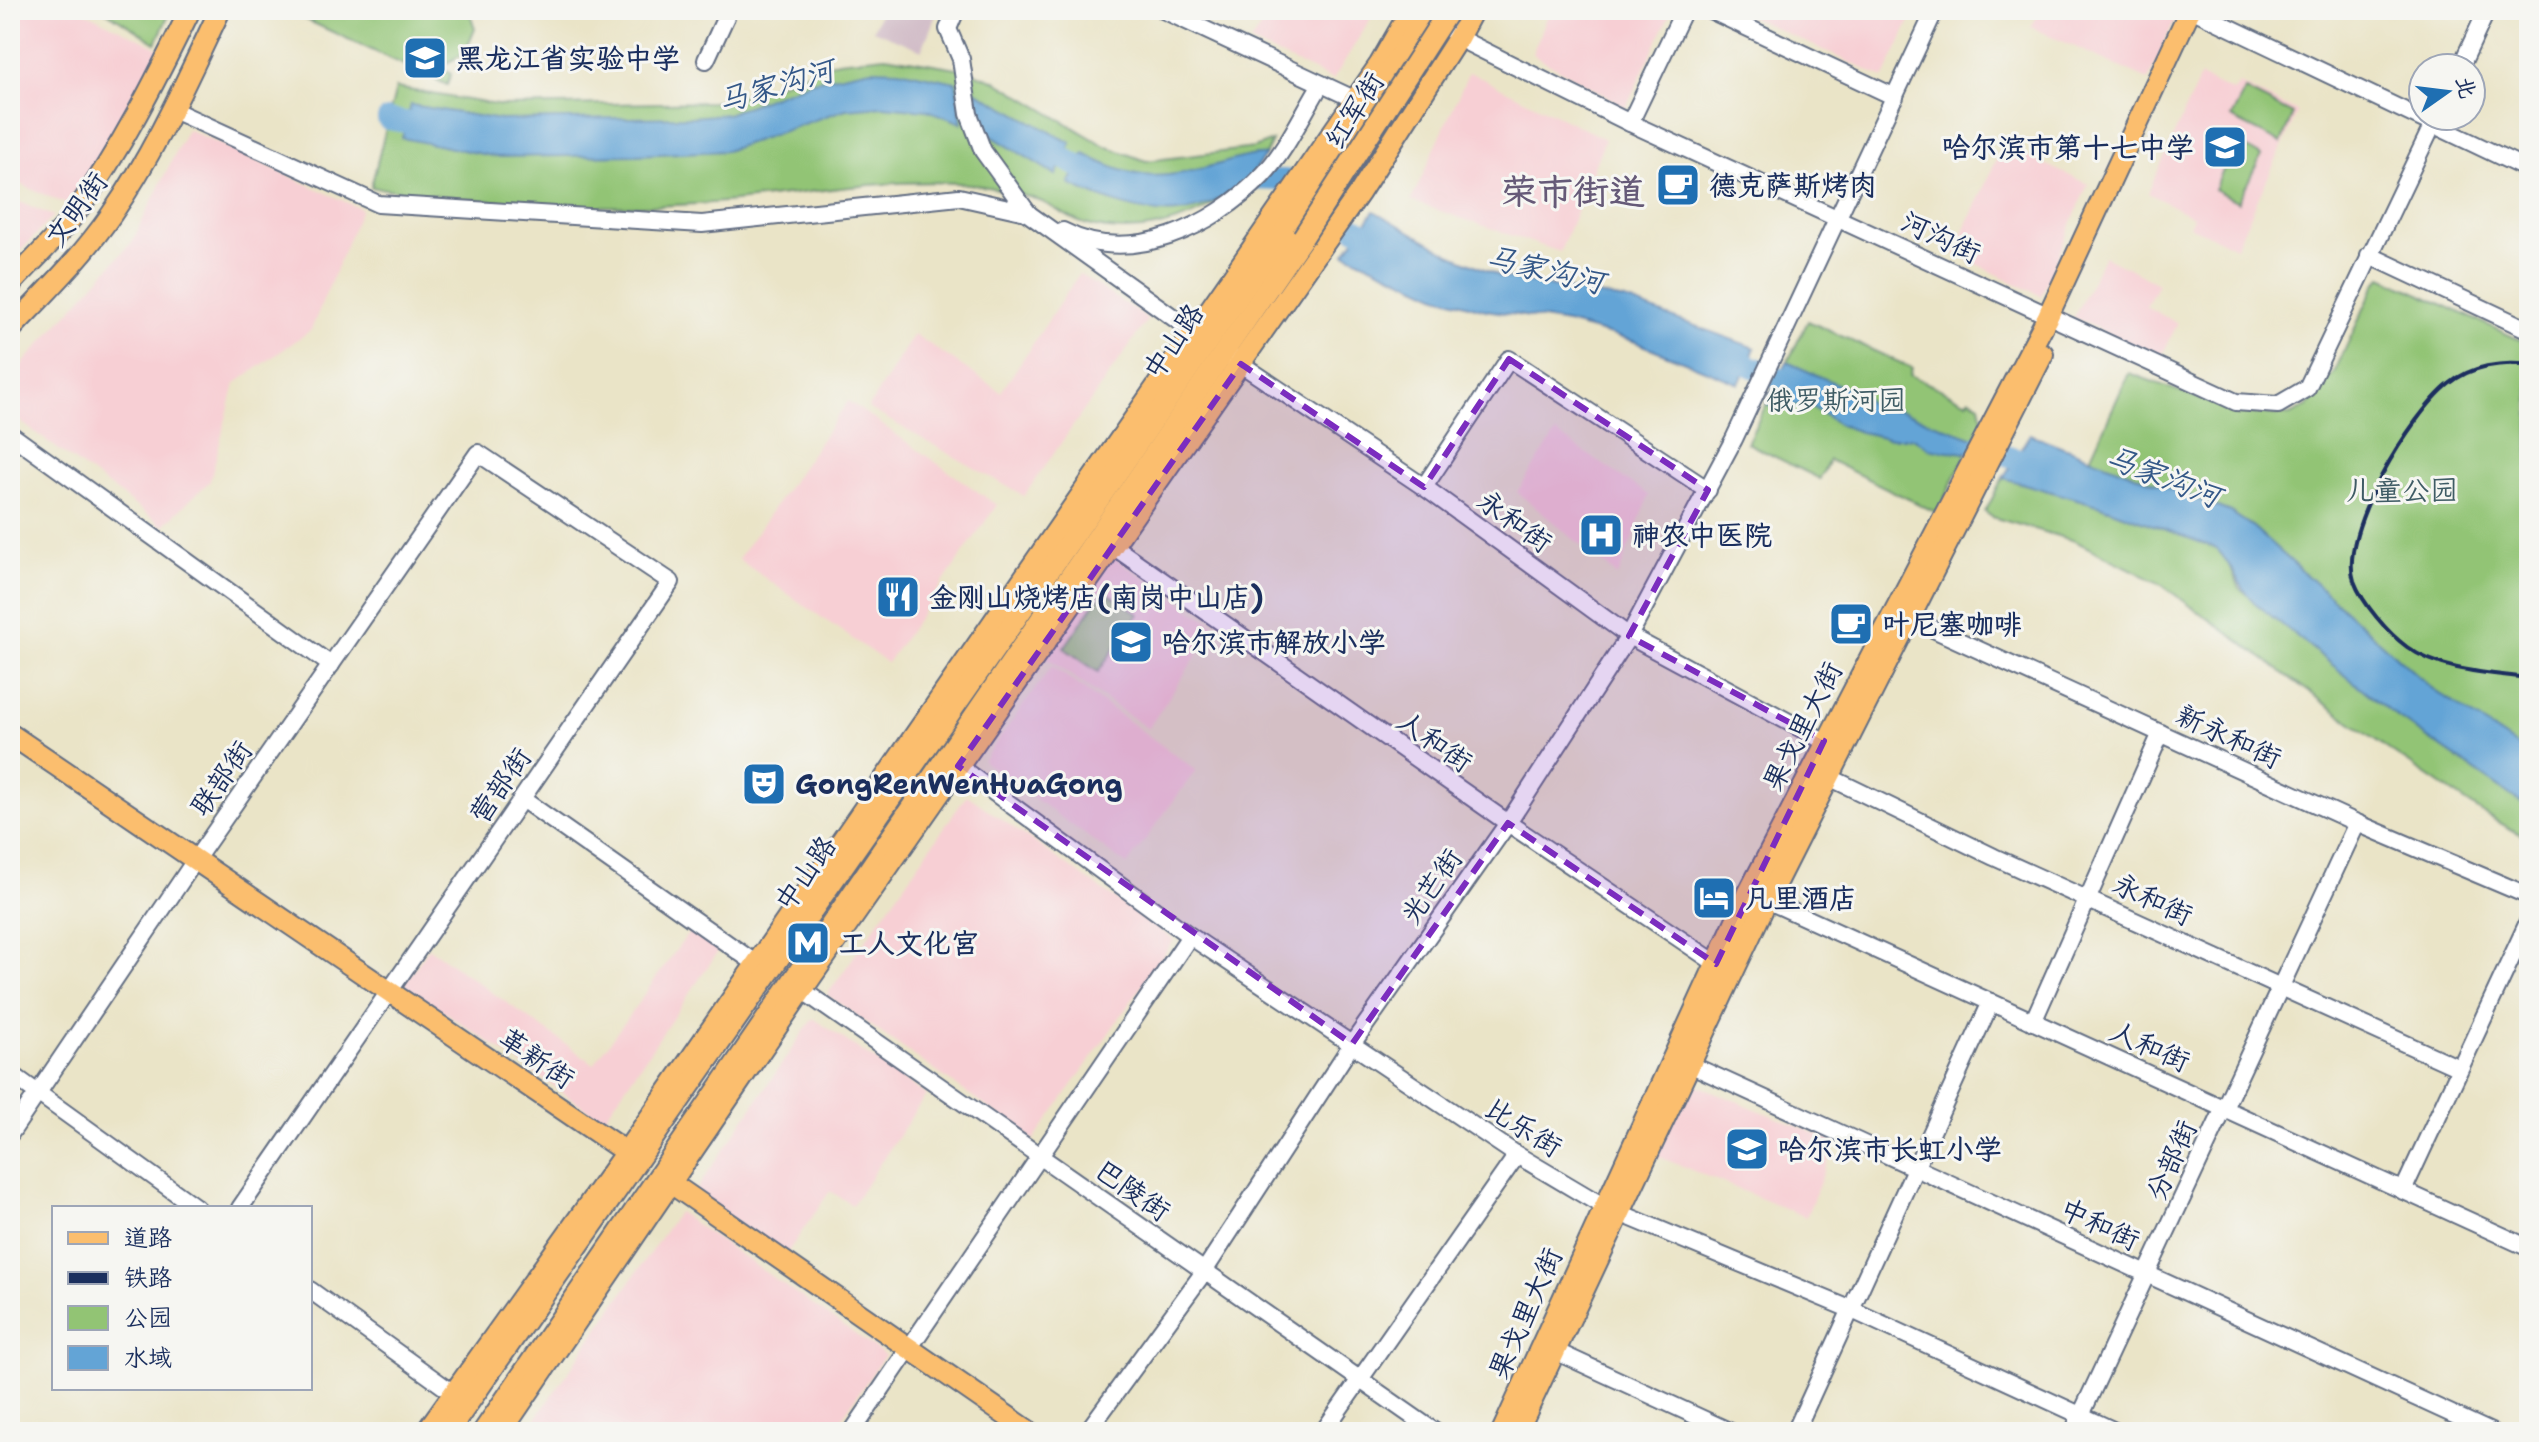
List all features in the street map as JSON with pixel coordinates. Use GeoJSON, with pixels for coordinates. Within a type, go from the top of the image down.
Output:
{"type":"FeatureCollection","features":[{"type":"Feature","properties":{"kind":"main road","name":"文明街"},"geometry":{"type":"LineString","coordinates":[[10,285],[74,215],[147,98],[190,10]]}},
{"type":"Feature","properties":{"kind":"main road","name":"文明街"},"geometry":{"type":"LineString","coordinates":[[10,330],[105,224],[173,110],[220,10]]}},
{"type":"Feature","properties":{"kind":"main road","name":"红军街"},"geometry":{"type":"LineString","coordinates":[[1310,244],[1327,171],[1356,100],[1411,10]]}},
{"type":"Feature","properties":{"kind":"main road","name":"红军街"},"geometry":{"type":"LineString","coordinates":[[1327,171],[1431,10]]}},
{"type":"Feature","properties":{"kind":"main road","name":"红军街"},"geometry":{"type":"LineString","coordinates":[[1327,171],[1449,10]]}},
{"type":"Feature","properties":{"kind":"main road","name":"红军街"},"geometry":{"type":"LineString","coordinates":[[1310,244],[1360,192],[1473,10]]}},
{"type":"Feature","properties":{"kind":"main road","name":"果戈里大街"},"geometry":{"type":"LineString","coordinates":[[1502,1432],[1758,896],[1824,741],[1952,516],[2053,318],[2198,11]]}},
{"type":"Feature","properties":{"kind":"main road"},"geometry":{"type":"LineString","coordinates":[[426,1432],[632,1156],[755,963],[1279,220],[1327,171],[1396,132]]}},
{"type":"Feature","properties":{"kind":"main road","name":"中山路"},"geometry":{"type":"LineString","coordinates":[[483,1432],[664,1179],[1310,244]]}},
{"type":"Feature","properties":{"kind":"main road","name":"中山路"},"geometry":{"type":"LineString","coordinates":[[448,1432],[632,1156],[1200,336]]}},
{"type":"Feature","properties":{"kind":"main road"},"geometry":{"type":"LineString","coordinates":[[501,1432],[664,1179],[802,990],[1113,546],[1233,359]]}},
{"type":"Feature","properties":{"kind":"main road","name":"果戈里大街"},"geometry":{"type":"LineString","coordinates":[[1758,896],[1827,776],[1909,618],[1952,516]]}},
{"type":"Feature","properties":{"kind":"main road","name":"革新街"},"geometry":{"type":"LineString","coordinates":[[10,734],[632,1156],[1030,1432]]}},
{"type":"Feature","properties":{"kind":"main road","name":"果戈里大街"},"geometry":{"type":"LineString","coordinates":[[1517,1432],[1555,1351],[1611,1209],[1687,1063],[1724,968]]}},
{"type":"Feature","properties":{"kind":"street"},"geometry":{"type":"LineString","coordinates":[[706,60],[729,10]]}},
{"type":"Feature","properties":{"kind":"street"},"geometry":{"type":"LineString","coordinates":[[956,10],[948,29],[963,69],[969,114],[994,170],[1026,212],[1200,336]]}},
{"type":"Feature","properties":{"kind":"street","name":"河沟街"},"geometry":{"type":"LineString","coordinates":[[1431,10],[1458,38],[1630,123],[2236,402],[2278,405],[2307,388],[2429,132]]}},
{"type":"Feature","properties":{"kind":"street"},"geometry":{"type":"LineString","coordinates":[[1630,123],[1684,10]]}},
{"type":"Feature","properties":{"kind":"street"},"geometry":{"type":"LineString","coordinates":[[1710,10],[1895,97]]}},
{"type":"Feature","properties":{"kind":"street","name":"光芒街"},"geometry":{"type":"LineString","coordinates":[[1087,1432],[1204,1271],[1352,1044],[1508,823],[1629,636],[1734,439],[1935,10]]}},
{"type":"Feature","properties":{"kind":"street"},"geometry":{"type":"LineString","coordinates":[[2467,52],[2487,10]]}},
{"type":"Feature","properties":{"kind":"street"},"geometry":{"type":"LineString","coordinates":[[2198,11],[2407,107]]}},
{"type":"Feature","properties":{"kind":"street"},"geometry":{"type":"LineString","coordinates":[[1171,12],[1356,100]]}},
{"type":"Feature","properties":{"kind":"street"},"geometry":{"type":"LineString","coordinates":[[173,110],[378,204],[702,224],[959,197],[1026,212],[1072,236],[1112,243],[1145,242],[1187,231],[1222,212],[1264,175],[1321,84]]}},
{"type":"Feature","properties":{"kind":"street"},"geometry":{"type":"LineString","coordinates":[[2458,132],[2529,170]]}},
{"type":"Feature","properties":{"kind":"street"},"geometry":{"type":"LineString","coordinates":[[2369,255],[2529,330]]}},
{"type":"Feature","properties":{"kind":"street","name":"永和街"},"geometry":{"type":"LineString","coordinates":[[1233,359],[1424,487],[1629,636],[1824,741]]}},
{"type":"Feature","properties":{"kind":"street"},"geometry":{"type":"LineString","coordinates":[[1424,487],[1509,359],[1708,490]]}},
{"type":"Feature","properties":{"kind":"street"},"geometry":{"type":"LineString","coordinates":[[10,434],[331,665]]}},
{"type":"Feature","properties":{"kind":"street","name":"联部街"},"geometry":{"type":"LineString","coordinates":[[10,1134],[196,859],[478,453]]}},
{"type":"Feature","properties":{"kind":"street","name":"营部街"},"geometry":{"type":"LineString","coordinates":[[241,1206],[671,582],[478,453]]}},
{"type":"Feature","properties":{"kind":"street","name":"人和街"},"geometry":{"type":"LineString","coordinates":[[1113,546],[1508,823],[1724,968]]}},
{"type":"Feature","properties":{"kind":"street","name":"新永和街"},"geometry":{"type":"LineString","coordinates":[[1909,618],[2357,823],[2529,896]]}},
{"type":"Feature","properties":{"kind":"street"},"geometry":{"type":"LineString","coordinates":[[2033,1022],[2161,733]]}},
{"type":"Feature","properties":{"kind":"street","name":"比乐街"},"geometry":{"type":"LineString","coordinates":[[958,766],[1190,936],[1517,1155],[1611,1209],[1850,1310],[2117,1432]]}},
{"type":"Feature","properties":{"kind":"street","name":"永和街"},"geometry":{"type":"LineString","coordinates":[[1827,776],[2459,1068]]}},
{"type":"Feature","properties":{"kind":"street"},"geometry":{"type":"LineString","coordinates":[[522,799],[755,963]]}},
{"type":"Feature","properties":{"kind":"street","name":"分部街"},"geometry":{"type":"LineString","coordinates":[[2073,1432],[2357,823]]}},
{"type":"Feature","properties":{"kind":"street","name":"人和街"},"geometry":{"type":"LineString","coordinates":[[1758,896],[2529,1248]]}},
{"type":"Feature","properties":{"kind":"street"},"geometry":{"type":"LineString","coordinates":[[2403,1191],[2529,920]]}},
{"type":"Feature","properties":{"kind":"street"},"geometry":{"type":"LineString","coordinates":[[852,1432],[1190,936]]}},
{"type":"Feature","properties":{"kind":"street","name":"巴陵街"},"geometry":{"type":"LineString","coordinates":[[802,990],[1435,1432]]}},
{"type":"Feature","properties":{"kind":"street"},"geometry":{"type":"LineString","coordinates":[[1795,1432],[1991,1002]]}},
{"type":"Feature","properties":{"kind":"street","name":"中和街"},"geometry":{"type":"LineString","coordinates":[[1687,1063],[2491,1432]]}},
{"type":"Feature","properties":{"kind":"street"},"geometry":{"type":"LineString","coordinates":[[10,1073],[194,1206]]}},
{"type":"Feature","properties":{"kind":"street"},"geometry":{"type":"LineString","coordinates":[[1323,1432],[1517,1155]]}},
{"type":"Feature","properties":{"kind":"street"},"geometry":{"type":"LineString","coordinates":[[312,1291],[453,1393]]}},
{"type":"Feature","properties":{"kind":"street"},"geometry":{"type":"LineString","coordinates":[[1555,1351],[1731,1432]]}},
{"type":"Feature","properties":{"kind":"highlighted area"},"geometry":{"type":"Polygon","coordinates":[[[1509,359],[1708,490],[1629,636],[1824,741],[1716,964],[1508,823],[1352,1044],[958,766],[1241,364],[1424,487],[1509,359]]]}},
{"type":"Feature","properties":{"kind":"shaded area"},"geometry":{"type":"Polygon","coordinates":[[[10,10],[81,10],[162,50],[111,142],[66,204],[10,180],[10,10]]]}},
{"type":"Feature","properties":{"kind":"shaded area"},"geometry":{"type":"Polygon","coordinates":[[[881,10],[938,10],[922,50],[873,30],[881,10]]]}},
{"type":"Feature","properties":{"kind":"shaded area"},"geometry":{"type":"Polygon","coordinates":[[[1273,10],[1376,10],[1333,80],[1250,42],[1273,10]]]}},
{"type":"Feature","properties":{"kind":"shaded area"},"geometry":{"type":"Polygon","coordinates":[[[1550,10],[1672,10],[1626,107],[1532,54],[1550,10]]]}},
{"type":"Feature","properties":{"kind":"shaded area"},"geometry":{"type":"Polygon","coordinates":[[[1736,10],[1915,10],[1884,78],[1736,10]]]}},
{"type":"Feature","properties":{"kind":"shaded area"},"geometry":{"type":"Polygon","coordinates":[[[2041,10],[2162,10],[2176,17],[2148,80],[2031,27],[2041,10]]]}},
{"type":"Feature","properties":{"kind":"shaded area"},"geometry":{"type":"Polygon","coordinates":[[[1469,72],[1605,139],[1560,252],[1411,201],[1469,72]]]}},
{"type":"Feature","properties":{"kind":"shaded area","name":"哈尔滨市第十七中学"},"geometry":{"type":"Polygon","coordinates":[[[2200,77],[2234,92],[2239,84],[2298,112],[2236,247],[2189,226],[2193,217],[2148,193],[2200,77]]]}},
{"type":"Feature","properties":{"kind":"shaded area"},"geometry":{"type":"Polygon","coordinates":[[[187,129],[361,209],[311,330],[235,384],[210,481],[163,526],[10,414],[10,378],[132,242],[187,129]]]}},
{"type":"Feature","properties":{"kind":"shaded area"},"geometry":{"type":"Polygon","coordinates":[[[2003,145],[2088,184],[2041,296],[1954,253],[2003,145]]]}},
{"type":"Feature","properties":{"kind":"shaded area"},"geometry":{"type":"Polygon","coordinates":[[[10,198],[54,216],[10,262],[10,198]]]}},
{"type":"Feature","properties":{"kind":"shaded area"},"geometry":{"type":"Polygon","coordinates":[[[2104,256],[2158,283],[2146,307],[2178,323],[2160,359],[2074,317],[2104,256]]]}},
{"type":"Feature","properties":{"kind":"shaded area"},"geometry":{"type":"Polygon","coordinates":[[[1079,274],[1148,319],[1024,496],[868,408],[914,334],[1001,392],[1079,274]]]}},
{"type":"Feature","properties":{"kind":"shaded area"},"geometry":{"type":"Polygon","coordinates":[[[848,401],[997,505],[887,663],[738,559],[848,401]]]}},
{"type":"Feature","properties":{"kind":"shaded area","name":"神农中医院"},"geometry":{"type":"Polygon","coordinates":[[[1556,433],[1649,495],[1618,576],[1517,492],[1556,433]]]}},
{"type":"Feature","properties":{"kind":"shaded area","name":"哈尔滨市解放小学"},"geometry":{"type":"Polygon","coordinates":[[[1113,557],[1216,626],[1148,729],[1046,658],[1113,557]]]}},
{"type":"Feature","properties":{"kind":"shaded area"},"geometry":{"type":"Polygon","coordinates":[[[1052,666],[1196,770],[1127,865],[983,761],[1052,666]]]}},
{"type":"Feature","properties":{"kind":"shaded area"},"geometry":{"type":"Polygon","coordinates":[[[967,795],[1174,940],[1034,1140],[827,995],[967,795]]]}},
{"type":"Feature","properties":{"kind":"shaded area"},"geometry":{"type":"Polygon","coordinates":[[[695,924],[722,946],[603,1120],[404,984],[429,948],[594,1064],[695,924]]]}},
{"type":"Feature","properties":{"kind":"shaded area"},"geometry":{"type":"Polygon","coordinates":[[[813,1018],[926,1095],[852,1205],[830,1191],[785,1256],[694,1193],[813,1018]]]}},
{"type":"Feature","properties":{"kind":"shaded area","name":"哈尔滨市长虹小学"},"geometry":{"type":"Polygon","coordinates":[[[1690,1082],[1836,1142],[1806,1217],[1657,1156],[1690,1082]]]}},
{"type":"Feature","properties":{"kind":"shaded area"},"geometry":{"type":"Polygon","coordinates":[[[678,1212],[885,1355],[832,1432],[527,1432],[678,1212]]]}},
{"type":"Feature","properties":{"kind":"green space"},"geometry":{"type":"Polygon","coordinates":[[[104,10],[171,10],[156,43],[104,10]]]}},
{"type":"Feature","properties":{"kind":"green space","name":"黑龙江省实验中学"},"geometry":{"type":"Polygon","coordinates":[[[285,10],[311,10],[326,17],[325,10],[469,10],[475,29],[465,53],[439,67],[451,74],[447,85],[285,10]]]}},
{"type":"Feature","properties":{"kind":"green space"},"geometry":{"type":"Polygon","coordinates":[[[885,56],[963,69],[996,81],[1105,146],[1146,161],[1254,148],[1272,141],[1252,172],[1224,198],[1191,216],[1136,230],[1096,227],[1077,221],[1035,199],[957,183],[892,183],[729,201],[615,207],[493,201],[371,187],[396,88],[503,106],[714,102],[757,92],[838,61],[885,56]]]}},
{"type":"Feature","properties":{"kind":"green space"},"geometry":{"type":"Polygon","coordinates":[[[2245,90],[2293,114],[2281,143],[2231,118],[2245,90]]]}},
{"type":"Feature","properties":{"kind":"green space"},"geometry":{"type":"Polygon","coordinates":[[[2237,142],[2261,156],[2238,202],[2214,189],[2237,142]]]}},
{"type":"Feature","properties":{"kind":"green space","name":"儿童公园"},"geometry":{"type":"Polygon","coordinates":[[[2382,277],[2529,344],[2529,754],[2430,687],[2253,527],[2230,512],[2090,458],[2129,373],[2239,413],[2290,415],[2307,406],[2334,373],[2375,285],[2382,277]]]}},
{"type":"Feature","properties":{"kind":"green space","name":"俄罗斯河园"},"geometry":{"type":"Polygon","coordinates":[[[1808,321],[1912,368],[1910,375],[1967,402],[1969,398],[1980,404],[1983,421],[1937,513],[1829,460],[1820,479],[1747,443],[1808,321]]]}},
{"type":"Feature","properties":{"kind":"green space"},"geometry":{"type":"Polygon","coordinates":[[[2003,478],[2098,505],[2216,548],[2225,557],[2240,588],[2396,716],[2529,808],[2529,839],[2489,817],[2392,752],[2159,583],[2075,541],[1992,517],[1985,512],[2003,478]]]}},
{"type":"Feature","properties":{"kind":"green space"},"geometry":{"type":"Polygon","coordinates":[[[1104,590],[1139,614],[1098,672],[1064,648],[1104,590]]]}},
{"type":"Feature","properties":{"kind":"water"},"geometry":{"type":"Polygon","coordinates":[[[871,69],[898,70],[956,82],[962,123],[927,110],[883,106],[846,109],[726,151],[635,155],[497,157],[402,138],[411,105],[501,120],[692,117],[727,114],[813,81],[871,69]]]}},
{"type":"Feature","properties":{"kind":"water"},"geometry":{"type":"Polygon","coordinates":[[[973,90],[1071,143],[1056,175],[985,132],[973,90]]]}},
{"type":"Feature","properties":{"kind":"water"},"geometry":{"type":"Polygon","coordinates":[[[1084,154],[1121,170],[1152,176],[1184,173],[1244,157],[1266,155],[1244,180],[1222,198],[1199,208],[1175,212],[1125,206],[1069,184],[1084,154]]]}},
{"type":"Feature","properties":{"kind":"water"},"geometry":{"type":"Polygon","coordinates":[[[1374,211],[1450,254],[1502,277],[1625,300],[1755,348],[1739,384],[1633,341],[1567,323],[1486,310],[1438,296],[1345,253],[1374,211]]]}},
{"type":"Feature","properties":{"kind":"water"},"geometry":{"type":"Polygon","coordinates":[[[1787,362],[1864,396],[1874,410],[1898,410],[1974,438],[1966,453],[1930,449],[1913,438],[1888,438],[1840,425],[1809,405],[1770,406],[1766,402],[1787,362]]]}},
{"type":"Feature","properties":{"kind":"water"},"geometry":{"type":"Polygon","coordinates":[[[2030,434],[2230,512],[2253,527],[2430,687],[2529,754],[2529,808],[2396,716],[2254,602],[2216,548],[2098,505],[2003,478],[2030,434]]]}},
{"type":"Feature","properties":{"kind":"waterway","name":"马家沟河"},"geometry":{"type":"LineString","coordinates":[[388,119],[434,127]]}},
{"type":"Feature","properties":{"kind":"waterway","name":"马家沟河"},"geometry":{"type":"LineString","coordinates":[[1039,145],[1104,180]]}},
{"type":"Feature","properties":{"kind":"waterway","name":"马家沟河"},"geometry":{"type":"LineString","coordinates":[[1241,179],[1286,180],[1355,228],[1387,245]]}},
{"type":"Feature","properties":{"kind":"waterway","name":"马家沟河"},"geometry":{"type":"LineString","coordinates":[[1722,354],[1804,388]]}},
{"type":"Feature","properties":{"kind":"waterway","name":"马家沟河"},"geometry":{"type":"LineString","coordinates":[[1977,447],[2044,466]]}},
{"type":"Feature","properties":{"kind":"railway"},"geometry":{"type":"LineString","coordinates":[[2529,365],[2508,364],[2477,369],[2449,384],[2434,399],[2398,446],[2382,475],[2367,505],[2352,560],[2354,581],[2363,599],[2384,626],[2407,647],[2450,666],[2529,678]]}},
{"type":"Feature","properties":{"kind":"place","name":"黑龙江省实验中学"},"geometry":{"type":"Point","coordinates":[425,58]}},
{"type":"Feature","properties":{"kind":"place","name":"哈尔滨市第十七中学"},"geometry":{"type":"Point","coordinates":[2225,147]}},
{"type":"Feature","properties":{"kind":"place","name":"德克萨斯烤肉"},"geometry":{"type":"Point","coordinates":[1678,185]}},
{"type":"Feature","properties":{"kind":"place","name":"神农中医院"},"geometry":{"type":"Point","coordinates":[1601,535]}},
{"type":"Feature","properties":{"kind":"place","name":"金刚山烧烤店(南岗中山店)"},"geometry":{"type":"Point","coordinates":[898,597]}},
{"type":"Feature","properties":{"kind":"place","name":"叶尼塞咖啡"},"geometry":{"type":"Point","coordinates":[1851,624]}},
{"type":"Feature","properties":{"kind":"place","name":"哈尔滨市解放小学"},"geometry":{"type":"Point","coordinates":[1131,642]}},
{"type":"Feature","properties":{"kind":"place","name":"GongRenWenHuaGong"},"geometry":{"type":"Point","coordinates":[764,784]}},
{"type":"Feature","properties":{"kind":"place","name":"凡里酒店"},"geometry":{"type":"Point","coordinates":[1714,898]}},
{"type":"Feature","properties":{"kind":"place","name":"工人文化宫"},"geometry":{"type":"Point","coordinates":[808,943]}},
{"type":"Feature","properties":{"kind":"place","name":"哈尔滨市长虹小学"},"geometry":{"type":"Point","coordinates":[1747,1149]}},
{"type":"Feature","properties":{"kind":"district","name":"荣市街道"},"geometry":{"type":"Point","coordinates":[1573,191]}}]}
